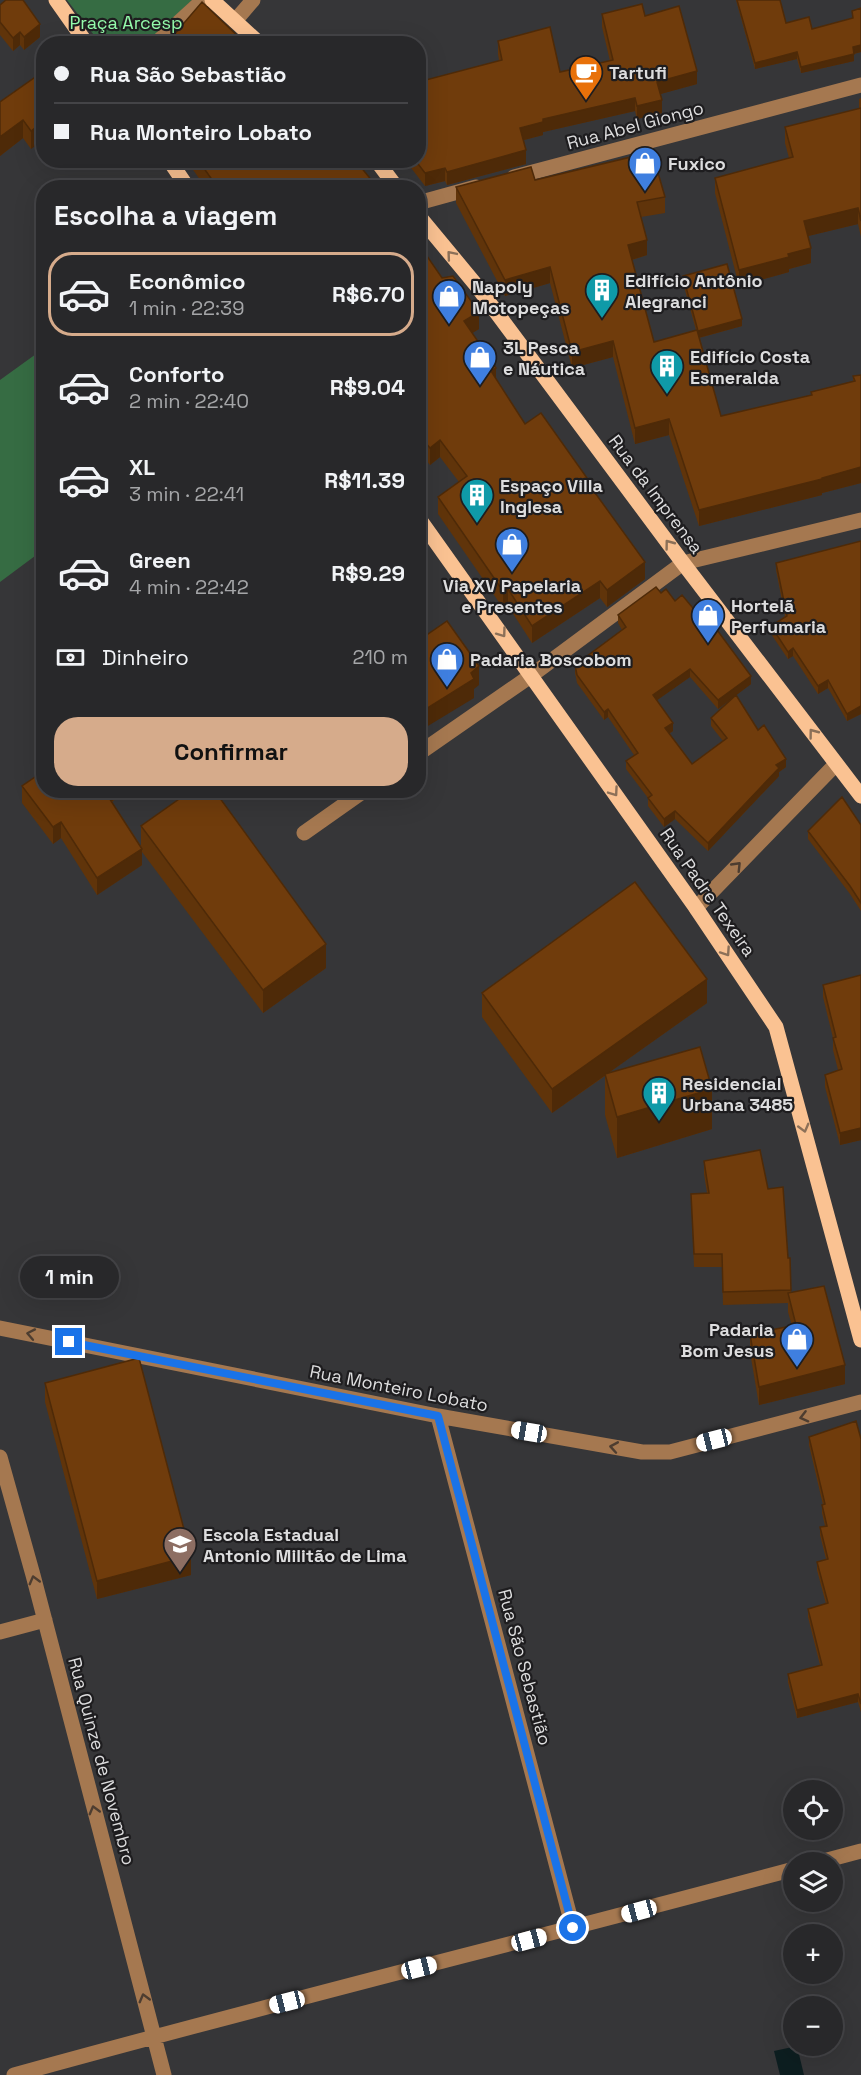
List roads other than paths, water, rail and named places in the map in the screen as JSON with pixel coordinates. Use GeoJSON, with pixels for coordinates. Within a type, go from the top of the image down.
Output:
{"type":"FeatureCollection","features":[{"type":"Feature","properties":{"kind":"main road"},"geometry":{"type":"LineString","coordinates":[[56,0],[81,36]]}},
{"type":"Feature","properties":{"kind":"main road"},"geometry":{"type":"LineString","coordinates":[[212,0],[251,36]]}},
{"type":"Feature","properties":{"kind":"main road","name":"Rua da Imprensa"},"geometry":{"type":"LineString","coordinates":[[426,225],[476,285],[861,796]]}},
{"type":"Feature","properties":{"kind":"main road","name":"Rua Padre Texeira"},"geometry":{"type":"LineString","coordinates":[[426,529],[696,908],[776,1027],[861,1340]]}},
{"type":"Feature","properties":{"kind":"street"},"geometry":{"type":"LineString","coordinates":[[164,36],[203,0]]}},
{"type":"Feature","properties":{"kind":"street"},"geometry":{"type":"LineString","coordinates":[[235,21],[253,0]]}},
{"type":"Feature","properties":{"kind":"street","name":"Rua Abel Giongo"},"geometry":{"type":"LineString","coordinates":[[426,201],[861,85]]}},
{"type":"Feature","properties":{"kind":"street"},"geometry":{"type":"LineString","coordinates":[[426,748],[532,675],[683,562],[861,520]]}},
{"type":"Feature","properties":{"kind":"street"},"geometry":{"type":"LineString","coordinates":[[696,908],[836,764]]}},
{"type":"Feature","properties":{"kind":"street"},"geometry":{"type":"LineString","coordinates":[[304,832],[353,798]]}},
{"type":"Feature","properties":{"kind":"street","name":"Rua Monteiro Lobato"},"geometry":{"type":"LineString","coordinates":[[0,1328],[438,1416],[642,1452],[670,1452],[861,1402]]}},
{"type":"Feature","properties":{"kind":"street","name":"Rua São Sebastião"},"geometry":{"type":"LineString","coordinates":[[438,1416],[573,1928]]}},
{"type":"Feature","properties":{"kind":"street","name":"Rua Quinze de Novembro"},"geometry":{"type":"LineString","coordinates":[[0,1457],[164,2075]]}},
{"type":"Feature","properties":{"kind":"street"},"geometry":{"type":"LineString","coordinates":[[0,1632],[45,1620]]}},
{"type":"Feature","properties":{"kind":"street"},"geometry":{"type":"LineString","coordinates":[[843,1856],[861,1851]]}},
{"type":"Feature","properties":{"kind":"street"},"geometry":{"type":"LineString","coordinates":[[14,2075],[154,2036],[783,1872]]}},
{"type":"Feature","properties":{"kind":"place","name":"Tartufi"},"geometry":{"type":"Point","coordinates":[586,101]}},
{"type":"Feature","properties":{"kind":"place","name":"Fuxico"},"geometry":{"type":"Point","coordinates":[645,192]}},
{"type":"Feature","properties":{"kind":"place","name":"Edifício Antônio Alegranci"},"geometry":{"type":"Point","coordinates":[602,319]}},
{"type":"Feature","properties":{"kind":"place","name":"Napoly Motopeças"},"geometry":{"type":"Point","coordinates":[449,325]}},
{"type":"Feature","properties":{"kind":"place","name":"3L Pesca e Náutica"},"geometry":{"type":"Point","coordinates":[480,386]}},
{"type":"Feature","properties":{"kind":"place","name":"Edifício Costa Esmeralda"},"geometry":{"type":"Point","coordinates":[667,395]}},
{"type":"Feature","properties":{"kind":"place","name":"Espaço Villa Inglesa"},"geometry":{"type":"Point","coordinates":[477,524]}},
{"type":"Feature","properties":{"kind":"place","name":"Via XV Papelaria e Presentes"},"geometry":{"type":"Point","coordinates":[512,573]}},
{"type":"Feature","properties":{"kind":"place","name":"Hortelã Perfumaria"},"geometry":{"type":"Point","coordinates":[708,644]}},
{"type":"Feature","properties":{"kind":"place","name":"Padaria Boscobom"},"geometry":{"type":"Point","coordinates":[447,688]}},
{"type":"Feature","properties":{"kind":"place","name":"Residencial Urbana 3485"},"geometry":{"type":"Point","coordinates":[659,1122]}},
{"type":"Feature","properties":{"kind":"place","name":"Padaria Bom Jesus"},"geometry":{"type":"Point","coordinates":[797,1368]}},
{"type":"Feature","properties":{"kind":"place","name":"Escola Estadual Antonio Militão de Lima"},"geometry":{"type":"Point","coordinates":[180,1573]}},
{"type":"Feature","properties":{"kind":"park label","name":"Praça Arcesp"},"geometry":{"type":"Point","coordinates":[126,22]}}]}
